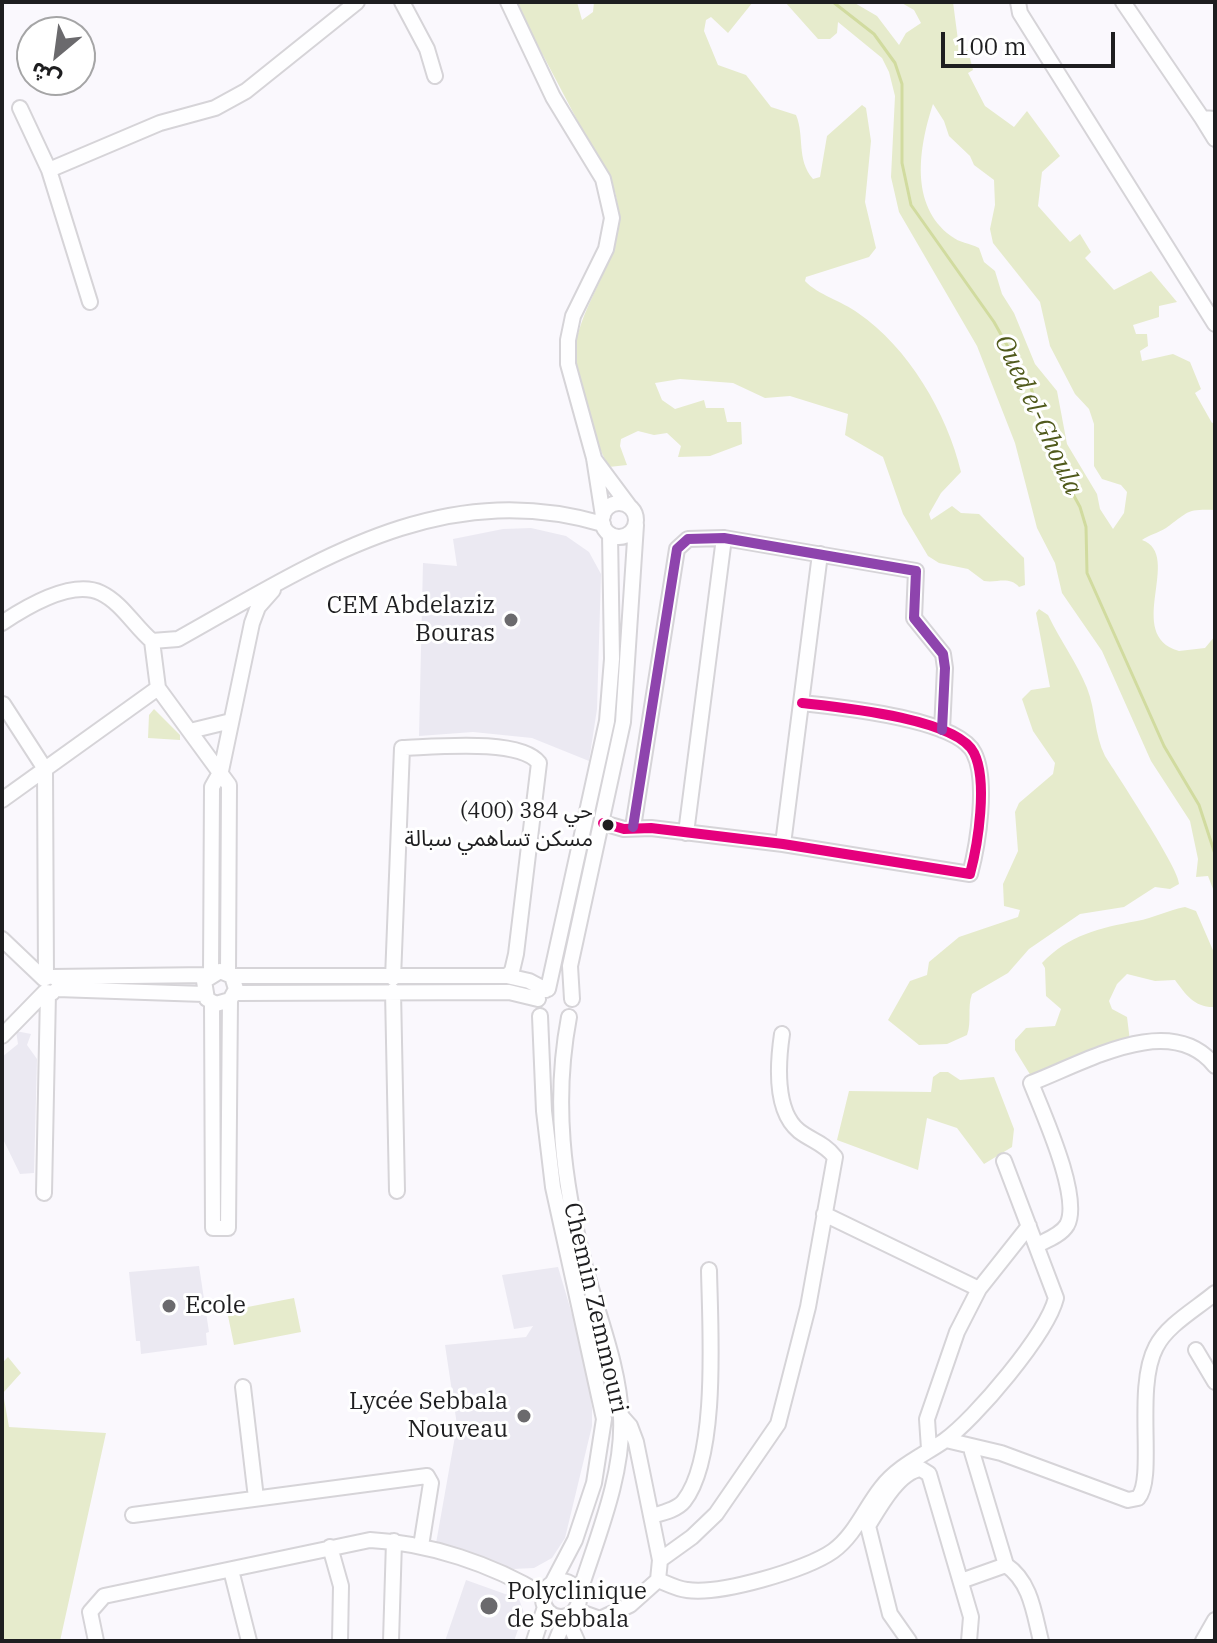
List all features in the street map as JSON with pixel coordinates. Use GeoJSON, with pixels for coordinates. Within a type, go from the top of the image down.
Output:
{"type":"FeatureCollection","features":[{"type":"Feature","properties":{"kind":"street"},"geometry":{"type":"LineString","coordinates":[[49,170],[160,123],[215,108],[246,91],[357,2]]}},
{"type":"Feature","properties":{"kind":"street"},"geometry":{"type":"LineString","coordinates":[[402,2],[427,49],[435,76]]}},
{"type":"Feature","properties":{"kind":"street"},"geometry":{"type":"LineString","coordinates":[[508,2],[553,97],[603,179],[612,218],[606,249],[573,316],[568,340],[568,364],[594,458],[613,576],[607,721],[540,1016],[554,1024],[569,1017],[572,999],[570,966],[603,823],[628,689],[636,514],[594,458]]}},
{"type":"Feature","properties":{"kind":"street"},"geometry":{"type":"LineString","coordinates":[[1018,2],[1020,13],[1215,324]]}},
{"type":"Feature","properties":{"kind":"street"},"geometry":{"type":"LineString","coordinates":[[1123,2],[1209,118],[1215,139]]}},
{"type":"Feature","properties":{"kind":"street"},"geometry":{"type":"LineString","coordinates":[[20,108],[49,170],[90,302]]}},
{"type":"Feature","properties":{"kind":"street"},"geometry":{"type":"LineString","coordinates":[[605,525],[616,503],[629,506]]}},
{"type":"Feature","properties":{"kind":"street"},"geometry":{"type":"LineString","coordinates":[[152,641],[178,639],[282,581],[384,531],[412,523],[506,509],[555,512],[605,525],[628,535],[636,525]]}},
{"type":"Feature","properties":{"kind":"street"},"geometry":{"type":"LineString","coordinates":[[633,827],[677,549],[688,539],[724,538],[917,574],[914,618],[936,642],[945,668],[942,730]]}},
{"type":"Feature","properties":{"kind":"street"},"geometry":{"type":"LineString","coordinates":[[686,833],[724,538]]}},
{"type":"Feature","properties":{"kind":"street"},"geometry":{"type":"LineString","coordinates":[[783,844],[820,554]]}},
{"type":"Feature","properties":{"kind":"street"},"geometry":{"type":"LineString","coordinates":[[2,623],[25,609],[84,589],[101,593],[152,641],[158,688],[221,771],[229,785],[232,997],[228,1228],[213,1228],[208,998],[212,787],[221,771],[252,623],[258,607],[282,581]]}},
{"type":"Feature","properties":{"kind":"street"},"geometry":{"type":"LineString","coordinates":[[2,800],[158,688]]}},
{"type":"Feature","properties":{"kind":"street"},"geometry":{"type":"LineString","coordinates":[[603,823],[783,844],[970,874],[981,779],[974,753],[967,743],[942,730],[867,711],[802,703]]}},
{"type":"Feature","properties":{"kind":"street"},"geometry":{"type":"LineString","coordinates":[[3,704],[45,769],[49,985],[44,1193]]}},
{"type":"Feature","properties":{"kind":"street"},"geometry":{"type":"LineString","coordinates":[[190,731],[231,721]]}},
{"type":"Feature","properties":{"kind":"street"},"geometry":{"type":"LineString","coordinates":[[397,1191],[394,985],[402,748],[467,746],[524,751],[539,763],[518,939],[512,971],[507,976]]}},
{"type":"Feature","properties":{"kind":"street"},"geometry":{"type":"LineString","coordinates":[[2,939],[49,985],[208,998],[507,976],[529,981],[544,993]]}},
{"type":"Feature","properties":{"kind":"street"},"geometry":{"type":"LineString","coordinates":[[2,1036],[49,985],[210,974],[509,992],[544,993],[562,989],[572,999]]}},
{"type":"Feature","properties":{"kind":"street","name":"Chemin Zemmouri"},"geometry":{"type":"LineString","coordinates":[[534,1641],[544,1601],[575,1540],[594,1483],[604,1419],[553,1187],[544,1111],[540,1016]]}},
{"type":"Feature","properties":{"kind":"street","name":"Chemin Zemmouri"},"geometry":{"type":"LineString","coordinates":[[556,1641],[579,1594],[611,1486],[622,1417],[616,1380],[584,1262],[562,1156],[562,1072],[569,1017]]}},
{"type":"Feature","properties":{"kind":"street"},"geometry":{"type":"LineString","coordinates":[[660,1560],[692,1537],[716,1514],[778,1424],[795,1367],[835,1157],[826,1145],[799,1131],[783,1104],[779,1057],[782,1034]]}},
{"type":"Feature","properties":{"kind":"street"},"geometry":{"type":"LineString","coordinates":[[1037,1245],[1062,1232],[1070,1213],[1063,1165],[1031,1083],[1139,1043],[1167,1039],[1203,1050],[1215,1066]]}},
{"type":"Feature","properties":{"kind":"street"},"geometry":{"type":"LineString","coordinates":[[909,1641],[890,1614],[864,1523],[881,1487],[929,1449],[946,1440],[1035,1340],[1052,1315],[1056,1298],[1004,1161]]}},
{"type":"Feature","properties":{"kind":"street"},"geometry":{"type":"LineString","coordinates":[[824,1214],[979,1289]]}},
{"type":"Feature","properties":{"kind":"street"},"geometry":{"type":"LineString","coordinates":[[929,1449],[927,1419],[957,1332],[979,1289],[1029,1226]]}},
{"type":"Feature","properties":{"kind":"street"},"geometry":{"type":"LineString","coordinates":[[651,1516],[683,1504],[693,1487],[703,1445],[712,1392],[709,1270]]}},
{"type":"Feature","properties":{"kind":"street"},"geometry":{"type":"LineString","coordinates":[[946,1440],[1001,1453],[1128,1500],[1138,1498],[1146,1472],[1143,1404],[1155,1348],[1164,1335],[1215,1293]]}},
{"type":"Feature","properties":{"kind":"street"},"geometry":{"type":"LineString","coordinates":[[1196,1350],[1215,1382]]}},
{"type":"Feature","properties":{"kind":"street"},"geometry":{"type":"LineString","coordinates":[[243,1387],[256,1498]]}},
{"type":"Feature","properties":{"kind":"street"},"geometry":{"type":"LineString","coordinates":[[96,1641],[90,1612],[104,1596],[370,1540],[421,1546],[516,1579],[544,1601],[554,1616],[570,1613],[595,1619],[605,1618],[645,1596],[658,1580],[660,1560],[636,1442],[622,1417]]}},
{"type":"Feature","properties":{"kind":"street"},"geometry":{"type":"LineString","coordinates":[[972,1452],[1006,1565],[1021,1576],[1041,1641]]}},
{"type":"Feature","properties":{"kind":"street"},"geometry":{"type":"LineString","coordinates":[[658,1580],[689,1591],[714,1589],[790,1571],[834,1550],[864,1523],[909,1473],[917,1469],[926,1471],[961,1581],[971,1617],[969,1641]]}},
{"type":"Feature","properties":{"kind":"street"},"geometry":{"type":"LineString","coordinates":[[133,1515],[427,1476],[431,1483],[421,1546]]}},
{"type":"Feature","properties":{"kind":"street"},"geometry":{"type":"LineString","coordinates":[[391,1641],[394,1541]]}},
{"type":"Feature","properties":{"kind":"street"},"geometry":{"type":"LineString","coordinates":[[330,1547],[341,1586],[340,1641]]}},
{"type":"Feature","properties":{"kind":"street"},"geometry":{"type":"LineString","coordinates":[[961,1581],[1006,1565]]}},
{"type":"Feature","properties":{"kind":"street"},"geometry":{"type":"LineString","coordinates":[[231,1570],[249,1641]]}},
{"type":"Feature","properties":{"kind":"street"},"geometry":{"type":"LineString","coordinates":[[553,1582],[568,1582],[579,1594]]}},
{"type":"Feature","properties":{"kind":"street"},"geometry":{"type":"LineString","coordinates":[[570,1613],[577,1641]]}},
{"type":"Feature","properties":{"kind":"street"},"geometry":{"type":"LineString","coordinates":[[1203,1641],[1215,1620]]}},
{"type":"Feature","properties":{"kind":"shaded area","name":"CEM Abdelaziz Bouras"},"geometry":{"type":"Polygon","coordinates":[[[531,528],[566,536],[589,552],[601,574],[597,709],[589,761],[532,738],[473,732],[419,736],[423,563],[457,566],[453,539],[503,529],[531,528]]]}},
{"type":"Feature","properties":{"kind":"shaded area"},"geometry":{"type":"Polygon","coordinates":[[[16,1031],[31,1034],[27,1045],[37,1059],[34,1173],[20,1174],[2,1137],[2,1057],[18,1044],[16,1031]]]}},
{"type":"Feature","properties":{"kind":"shaded area","name":"Ecole"},"geometry":{"type":"Polygon","coordinates":[[[199,1266],[209,1332],[206,1333],[207,1345],[141,1354],[140,1341],[136,1341],[129,1272],[199,1266]]]}},
{"type":"Feature","properties":{"kind":"shaded area","name":"Lycée Sebbala Nouveau"},"geometry":{"type":"Polygon","coordinates":[[[558,1267],[585,1358],[592,1408],[592,1426],[565,1538],[552,1558],[534,1568],[513,1569],[435,1549],[457,1425],[445,1345],[526,1337],[533,1326],[514,1329],[502,1275],[558,1267]]]}},
{"type":"Feature","properties":{"kind":"shaded area","name":"Polyclinique de Sebbala"},"geometry":{"type":"Polygon","coordinates":[[[466,1580],[519,1599],[524,1613],[514,1641],[445,1641],[466,1580]]]}},
{"type":"Feature","properties":{"kind":"green space"},"geometry":{"type":"Polygon","coordinates":[[[515,2],[577,2],[582,20],[593,12],[594,2],[753,2],[728,33],[711,17],[706,20],[704,31],[718,65],[746,75],[771,107],[796,115],[804,164],[813,179],[820,177],[827,136],[862,105],[866,108],[871,141],[865,202],[876,248],[869,257],[806,277],[805,281],[876,327],[909,363],[935,405],[961,472],[941,493],[929,514],[931,520],[952,506],[961,513],[979,514],[1024,558],[1025,585],[1019,587],[1007,581],[984,581],[968,569],[939,563],[928,556],[903,514],[883,457],[845,435],[848,414],[790,396],[765,398],[733,383],[680,379],[655,383],[662,400],[675,409],[704,400],[706,408],[724,408],[727,422],[741,422],[742,444],[710,456],[678,457],[681,446],[667,433],[654,435],[638,431],[621,439],[620,446],[627,465],[609,467],[585,406],[575,356],[581,323],[617,233],[615,192],[515,2]]]}},
{"type":"Feature","properties":{"kind":"green space"},"geometry":{"type":"Polygon","coordinates":[[[785,2],[853,2],[877,16],[899,45],[906,33],[921,23],[914,10],[900,2],[953,2],[959,48],[968,50],[973,70],[968,73],[985,106],[1014,127],[1027,111],[1060,156],[1042,172],[1038,206],[1070,242],[1080,234],[1091,252],[1085,258],[1114,290],[1151,271],[1177,302],[1159,306],[1159,317],[1133,325],[1136,334],[1147,334],[1148,346],[1140,351],[1142,361],[1173,354],[1190,362],[1201,389],[1195,393],[1212,423],[1215,422],[1215,510],[1188,513],[1142,540],[1153,548],[1158,561],[1154,613],[1156,629],[1163,642],[1179,651],[1205,648],[1215,636],[1215,894],[1208,876],[1196,877],[1198,859],[1190,821],[1151,761],[1102,651],[1062,593],[1055,563],[1037,528],[1015,443],[977,346],[899,212],[891,177],[895,96],[889,72],[882,58],[838,22],[837,33],[830,39],[818,39],[785,2]],[[933,104],[921,156],[923,192],[928,208],[951,236],[979,248],[984,262],[995,271],[1002,294],[1014,313],[1035,364],[1057,391],[1067,444],[1097,494],[1100,509],[1113,529],[1124,513],[1127,492],[1121,485],[1102,479],[1094,466],[1094,424],[1089,409],[1075,394],[1050,346],[1040,302],[993,243],[990,229],[995,205],[994,180],[974,165],[970,156],[949,136],[933,104]]]}},
{"type":"Feature","properties":{"kind":"green space"},"geometry":{"type":"Polygon","coordinates":[[[1039,609],[1048,615],[1083,679],[1105,756],[1159,842],[1179,884],[1170,889],[1155,887],[1124,907],[1080,914],[1029,949],[1008,973],[972,994],[967,1035],[947,1044],[919,1045],[888,1020],[910,981],[927,975],[929,962],[959,937],[1018,917],[1020,910],[1004,906],[1003,884],[1018,851],[1015,812],[1019,803],[1053,774],[1055,763],[1033,731],[1022,699],[1031,690],[1050,687],[1036,613],[1039,609]]]}},
{"type":"Feature","properties":{"kind":"green space"},"geometry":{"type":"Polygon","coordinates":[[[154,709],[180,735],[180,740],[148,738],[149,715],[154,709]]]}},
{"type":"Feature","properties":{"kind":"green space"},"geometry":{"type":"Polygon","coordinates":[[[1185,907],[1196,911],[1215,955],[1215,1007],[1196,1003],[1175,980],[1155,981],[1127,974],[1117,984],[1109,1001],[1112,1009],[1127,1017],[1130,1041],[1031,1076],[1015,1050],[1015,1040],[1026,1028],[1055,1026],[1061,1009],[1046,996],[1042,963],[1052,953],[1085,934],[1185,907]]]}},
{"type":"Feature","properties":{"kind":"green space"},"geometry":{"type":"Polygon","coordinates":[[[940,1072],[948,1072],[960,1080],[994,1077],[1014,1129],[1012,1147],[984,1164],[957,1128],[927,1118],[918,1170],[837,1140],[849,1091],[931,1092],[933,1077],[940,1072]]]}},
{"type":"Feature","properties":{"kind":"green space"},"geometry":{"type":"Polygon","coordinates":[[[294,1298],[301,1332],[234,1345],[227,1311],[294,1298]]]}},
{"type":"Feature","properties":{"kind":"green space"},"geometry":{"type":"Polygon","coordinates":[[[8,1357],[21,1373],[3,1393],[9,1427],[106,1433],[60,1641],[2,1641],[2,1363],[8,1357]]]}},
{"type":"Feature","properties":{"kind":"waterway","name":"Oued el-Ghoula"},"geometry":{"type":"LineString","coordinates":[[833,2],[874,34],[895,63],[902,84],[902,163],[911,205],[994,322],[1031,388],[1055,461],[1080,507],[1086,527],[1087,573],[1164,746],[1199,805],[1215,854]]}},
{"type":"Feature","properties":{"kind":"transit line"},"geometry":{"type":"LineString","coordinates":[[633,827],[677,549],[688,539],[724,538],[916,571],[914,618],[943,654],[942,730]]}},
{"type":"Feature","properties":{"kind":"transit line"},"geometry":{"type":"LineString","coordinates":[[603,823],[624,829],[651,828],[783,844],[970,874],[981,796],[978,765],[974,753],[963,741],[945,731],[895,716],[802,703]]}},
{"type":"Feature","properties":{"kind":"place","name":"CEM Abdelaziz Bouras"},"geometry":{"type":"Point","coordinates":[511,620]}},
{"type":"Feature","properties":{"kind":"place","name":"حي 384 (400) مسكن تساهمي سبالة"},"geometry":{"type":"Point","coordinates":[608,825]}},
{"type":"Feature","properties":{"kind":"place","name":"Ecole"},"geometry":{"type":"Point","coordinates":[169,1306]}},
{"type":"Feature","properties":{"kind":"place","name":"Lycée Sebbala Nouveau"},"geometry":{"type":"Point","coordinates":[524,1416]}},
{"type":"Feature","properties":{"kind":"place","name":"Polyclinique de Sebbala"},"geometry":{"type":"Point","coordinates":[489,1606]}}]}
